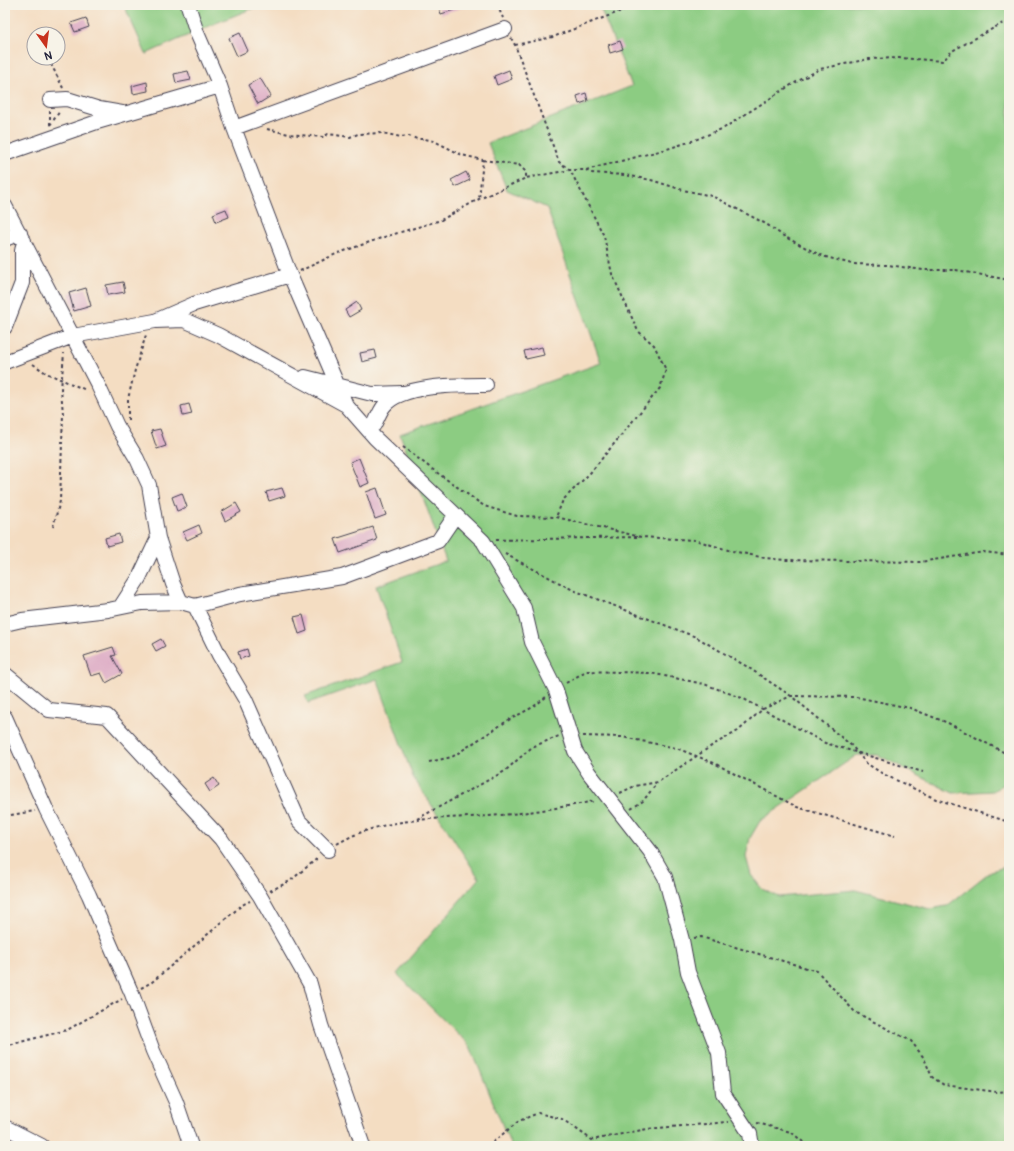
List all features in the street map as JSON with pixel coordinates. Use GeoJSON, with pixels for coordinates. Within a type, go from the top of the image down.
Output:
{"type":"FeatureCollection","features":[{"type":"Feature","properties":{"kind":"street"},"geometry":{"type":"LineString","coordinates":[[188,5],[197,33],[220,86],[234,128],[290,275],[346,405],[375,438],[455,516],[483,541],[524,608],[532,642],[556,690],[575,751],[608,798],[650,850],[665,877],[682,940],[688,972],[719,1053],[724,1093],[750,1134],[752,1146]]}},
{"type":"Feature","properties":{"kind":"street"},"geometry":{"type":"LineString","coordinates":[[234,128],[505,29]]}},
{"type":"Feature","properties":{"kind":"street"},"geometry":{"type":"LineString","coordinates":[[5,154],[126,114],[220,86]]}},
{"type":"Feature","properties":{"kind":"street"},"geometry":{"type":"LineString","coordinates":[[50,100],[67,99],[99,109],[126,114]]}},
{"type":"Feature","properties":{"kind":"street"},"geometry":{"type":"LineString","coordinates":[[5,206],[22,237],[69,338],[97,383],[117,426],[137,459],[149,485],[158,538],[173,584],[181,602]]}},
{"type":"Feature","properties":{"kind":"street"},"geometry":{"type":"LineString","coordinates":[[5,239],[22,237]]}},
{"type":"Feature","properties":{"kind":"street"},"geometry":{"type":"LineString","coordinates":[[5,326],[22,283],[22,237]]}},
{"type":"Feature","properties":{"kind":"street"},"geometry":{"type":"LineString","coordinates":[[157,321],[194,304],[290,275]]}},
{"type":"Feature","properties":{"kind":"street"},"geometry":{"type":"LineString","coordinates":[[5,362],[69,338],[157,321],[184,320],[218,335],[346,405]]}},
{"type":"Feature","properties":{"kind":"street"},"geometry":{"type":"LineString","coordinates":[[294,377],[307,377],[372,394],[406,392],[459,385],[486,385]]}},
{"type":"Feature","properties":{"kind":"street"},"geometry":{"type":"LineString","coordinates":[[374,425],[384,406],[396,396],[406,392]]}},
{"type":"Feature","properties":{"kind":"street"},"geometry":{"type":"LineString","coordinates":[[5,624],[22,620],[108,610],[121,606],[142,603],[181,602],[195,606],[240,594],[342,577],[438,541],[455,516]]}},
{"type":"Feature","properties":{"kind":"street"},"geometry":{"type":"LineString","coordinates":[[121,606],[139,578],[158,538]]}},
{"type":"Feature","properties":{"kind":"street"},"geometry":{"type":"LineString","coordinates":[[195,606],[219,655],[245,700],[299,821],[328,850]]}},
{"type":"Feature","properties":{"kind":"street"},"geometry":{"type":"LineString","coordinates":[[5,674],[49,710],[106,716],[221,839],[260,896],[310,984],[321,1024],[363,1146]]}},
{"type":"Feature","properties":{"kind":"street"},"geometry":{"type":"LineString","coordinates":[[5,717],[46,809],[89,895],[132,994],[153,1051],[176,1102],[191,1146]]}},
{"type":"Feature","properties":{"kind":"street"},"geometry":{"type":"LineString","coordinates":[[5,1127],[42,1146]]}},
{"type":"Feature","properties":{"kind":"path"},"geometry":{"type":"LineString","coordinates":[[498,5],[505,29],[515,45],[559,162],[570,170],[604,236],[612,274],[638,331],[654,345],[666,370],[660,388],[590,472],[563,500],[556,517]]}},
{"type":"Feature","properties":{"kind":"path"},"geometry":{"type":"LineString","coordinates":[[515,45],[553,37],[637,5]]}},
{"type":"Feature","properties":{"kind":"path"},"geometry":{"type":"LineString","coordinates":[[290,275],[336,254],[381,238],[441,220],[479,199],[526,178],[570,170],[586,170],[667,149],[724,128],[791,85],[820,69],[869,59],[899,58],[943,60],[952,51],[1003,23],[1009,22]]}},
{"type":"Feature","properties":{"kind":"path"},"geometry":{"type":"LineString","coordinates":[[47,140],[50,125],[50,100]]}},
{"type":"Feature","properties":{"kind":"path"},"geometry":{"type":"LineString","coordinates":[[256,120],[261,128],[289,134],[324,136],[328,134],[350,137],[358,134],[382,133],[401,137],[408,136],[417,140],[424,139],[447,146],[462,155],[483,160],[519,165],[526,172],[526,178]]}},
{"type":"Feature","properties":{"kind":"path"},"geometry":{"type":"LineString","coordinates":[[479,199],[483,160]]}},
{"type":"Feature","properties":{"kind":"path"},"geometry":{"type":"LineString","coordinates":[[586,170],[592,173],[625,175],[651,180],[683,190],[712,196],[766,224],[785,237],[822,256],[852,264],[888,265],[923,270],[956,270],[1009,280]]}},
{"type":"Feature","properties":{"kind":"path"},"geometry":{"type":"LineString","coordinates":[[128,423],[128,399],[135,370],[148,330],[157,321]]}},
{"type":"Feature","properties":{"kind":"path"},"geometry":{"type":"LineString","coordinates":[[53,527],[60,501],[63,414],[61,389],[69,338]]}},
{"type":"Feature","properties":{"kind":"path"},"geometry":{"type":"LineString","coordinates":[[20,356],[46,373],[87,390]]}},
{"type":"Feature","properties":{"kind":"path"},"geometry":{"type":"LineString","coordinates":[[398,443],[432,470],[484,506],[516,516],[556,517],[641,537]]}},
{"type":"Feature","properties":{"kind":"path"},"geometry":{"type":"LineString","coordinates":[[483,541],[505,539],[641,537],[695,540],[728,550],[765,558],[807,562],[920,562],[984,552],[1009,554]]}},
{"type":"Feature","properties":{"kind":"path"},"geometry":{"type":"LineString","coordinates":[[504,554],[573,590],[696,637],[746,666],[791,696],[852,746],[866,763],[883,774],[936,799],[1009,822]]}},
{"type":"Feature","properties":{"kind":"path"},"geometry":{"type":"LineString","coordinates":[[430,762],[452,757],[507,721],[533,707],[586,671],[650,673],[704,684],[742,698],[825,743],[923,772]]}},
{"type":"Feature","properties":{"kind":"path"},"geometry":{"type":"LineString","coordinates":[[622,816],[643,801],[658,782],[712,745],[738,731],[763,709],[791,696],[856,697],[910,708],[948,723],[1009,756]]}},
{"type":"Feature","properties":{"kind":"path"},"geometry":{"type":"LineString","coordinates":[[415,820],[504,771],[532,747],[558,736],[622,737],[676,748],[714,763],[797,807],[895,836]]}},
{"type":"Feature","properties":{"kind":"path"},"geometry":{"type":"LineString","coordinates":[[5,1046],[67,1030],[152,982],[242,905],[290,881],[328,850],[345,839],[380,826],[415,820],[500,815],[567,806],[608,798],[635,786],[658,782]]}},
{"type":"Feature","properties":{"kind":"path"},"geometry":{"type":"LineString","coordinates":[[5,816],[46,809]]}},
{"type":"Feature","properties":{"kind":"path"},"geometry":{"type":"LineString","coordinates":[[682,940],[701,937],[817,971],[855,1012],[911,1041],[924,1058],[932,1077],[944,1085],[997,1092],[1009,1091]]}},
{"type":"Feature","properties":{"kind":"path"},"geometry":{"type":"LineString","coordinates":[[488,1146],[519,1122],[538,1113],[562,1119],[592,1140],[647,1129],[734,1121],[741,1118],[791,1132],[808,1146]]}},
{"type":"Feature","properties":{"kind":"green space"},"geometry":{"type":"Polygon","coordinates":[[[124,5],[261,5],[146,54],[124,5]]]}},
{"type":"Feature","properties":{"kind":"green space"},"geometry":{"type":"Polygon","coordinates":[[[599,5],[1009,5],[1009,781],[993,791],[953,793],[878,755],[857,755],[760,821],[750,838],[746,857],[751,875],[762,889],[779,897],[855,890],[930,909],[947,906],[991,871],[1009,866],[1009,1146],[511,1146],[470,1046],[397,974],[479,878],[413,777],[377,679],[308,703],[305,696],[402,662],[376,586],[446,561],[400,434],[601,363],[547,208],[507,190],[488,143],[632,86],[599,5]]]}},
{"type":"Feature","properties":{"kind":"building"},"geometry":{"type":"Polygon","coordinates":[[[438,5],[464,5],[464,7],[441,14],[438,5]]]}},
{"type":"Feature","properties":{"kind":"building"},"geometry":{"type":"Polygon","coordinates":[[[86,18],[89,27],[75,32],[71,23],[86,18]]]}},
{"type":"Feature","properties":{"kind":"building"},"geometry":{"type":"Polygon","coordinates":[[[240,33],[248,51],[237,56],[229,38],[240,33]]]}},
{"type":"Feature","properties":{"kind":"building"},"geometry":{"type":"Polygon","coordinates":[[[620,41],[623,49],[610,53],[608,45],[620,41]]]}},
{"type":"Feature","properties":{"kind":"building"},"geometry":{"type":"Polygon","coordinates":[[[509,70],[512,79],[497,85],[494,76],[509,70]]]}},
{"type":"Feature","properties":{"kind":"building"},"geometry":{"type":"Polygon","coordinates":[[[188,71],[191,80],[176,83],[174,74],[188,71]]]}},
{"type":"Feature","properties":{"kind":"building"},"geometry":{"type":"Polygon","coordinates":[[[260,78],[271,96],[258,104],[248,85],[260,78]]]}},
{"type":"Feature","properties":{"kind":"building"},"geometry":{"type":"Polygon","coordinates":[[[147,82],[148,91],[133,94],[132,86],[147,82]]]}},
{"type":"Feature","properties":{"kind":"building"},"geometry":{"type":"Polygon","coordinates":[[[586,93],[588,101],[579,104],[577,96],[586,93]]]}},
{"type":"Feature","properties":{"kind":"building"},"geometry":{"type":"Polygon","coordinates":[[[466,172],[470,180],[455,187],[451,180],[466,172]]]}},
{"type":"Feature","properties":{"kind":"building"},"geometry":{"type":"Polygon","coordinates":[[[226,209],[229,217],[216,222],[213,214],[226,209]]]}},
{"type":"Feature","properties":{"kind":"building"},"geometry":{"type":"Polygon","coordinates":[[[123,282],[125,292],[108,295],[106,285],[123,282]]]}},
{"type":"Feature","properties":{"kind":"building"},"geometry":{"type":"Polygon","coordinates":[[[86,288],[91,306],[74,311],[69,293],[86,288]]]}},
{"type":"Feature","properties":{"kind":"building"},"geometry":{"type":"Polygon","coordinates":[[[357,302],[361,310],[349,317],[345,310],[357,302]]]}},
{"type":"Feature","properties":{"kind":"building"},"geometry":{"type":"Polygon","coordinates":[[[542,347],[544,355],[526,359],[524,351],[542,347]]]}},
{"type":"Feature","properties":{"kind":"building"},"geometry":{"type":"Polygon","coordinates":[[[375,350],[377,358],[362,362],[360,353],[375,350]]]}},
{"type":"Feature","properties":{"kind":"building"},"geometry":{"type":"Polygon","coordinates":[[[189,404],[192,414],[183,416],[181,406],[189,404]]]}},
{"type":"Feature","properties":{"kind":"building"},"geometry":{"type":"Polygon","coordinates":[[[160,429],[166,446],[157,449],[151,431],[160,429]]]}},
{"type":"Feature","properties":{"kind":"building"},"geometry":{"type":"Polygon","coordinates":[[[359,458],[369,483],[360,487],[350,462],[359,458]]]}},
{"type":"Feature","properties":{"kind":"building"},"geometry":{"type":"Polygon","coordinates":[[[282,488],[285,496],[269,501],[266,492],[282,488]]]}},
{"type":"Feature","properties":{"kind":"building"},"geometry":{"type":"Polygon","coordinates":[[[377,488],[386,515],[375,519],[366,492],[377,488]]]}},
{"type":"Feature","properties":{"kind":"building"},"geometry":{"type":"Polygon","coordinates":[[[182,493],[187,507],[177,511],[172,497],[182,493]]]}},
{"type":"Feature","properties":{"kind":"building"},"geometry":{"type":"Polygon","coordinates":[[[236,503],[241,512],[225,521],[221,512],[236,503]]]}},
{"type":"Feature","properties":{"kind":"building"},"geometry":{"type":"Polygon","coordinates":[[[199,525],[202,533],[187,540],[183,532],[199,525]]]}},
{"type":"Feature","properties":{"kind":"building"},"geometry":{"type":"Polygon","coordinates":[[[373,527],[377,540],[340,553],[335,539],[373,527]]]}},
{"type":"Feature","properties":{"kind":"building"},"geometry":{"type":"Polygon","coordinates":[[[119,534],[121,542],[107,546],[105,538],[119,534]]]}},
{"type":"Feature","properties":{"kind":"building"},"geometry":{"type":"Polygon","coordinates":[[[303,615],[307,631],[299,634],[294,617],[303,615]]]}},
{"type":"Feature","properties":{"kind":"building"},"geometry":{"type":"Polygon","coordinates":[[[161,639],[165,646],[156,651],[152,644],[161,639]]]}},
{"type":"Feature","properties":{"kind":"building"},"geometry":{"type":"Polygon","coordinates":[[[113,647],[116,655],[112,656],[122,674],[106,683],[101,673],[91,676],[84,656],[113,647]]]}},
{"type":"Feature","properties":{"kind":"building"},"geometry":{"type":"Polygon","coordinates":[[[247,649],[249,656],[240,659],[238,652],[247,649]]]}},
{"type":"Feature","properties":{"kind":"building"},"geometry":{"type":"Polygon","coordinates":[[[214,778],[219,786],[210,792],[205,784],[214,778]]]}}]}
